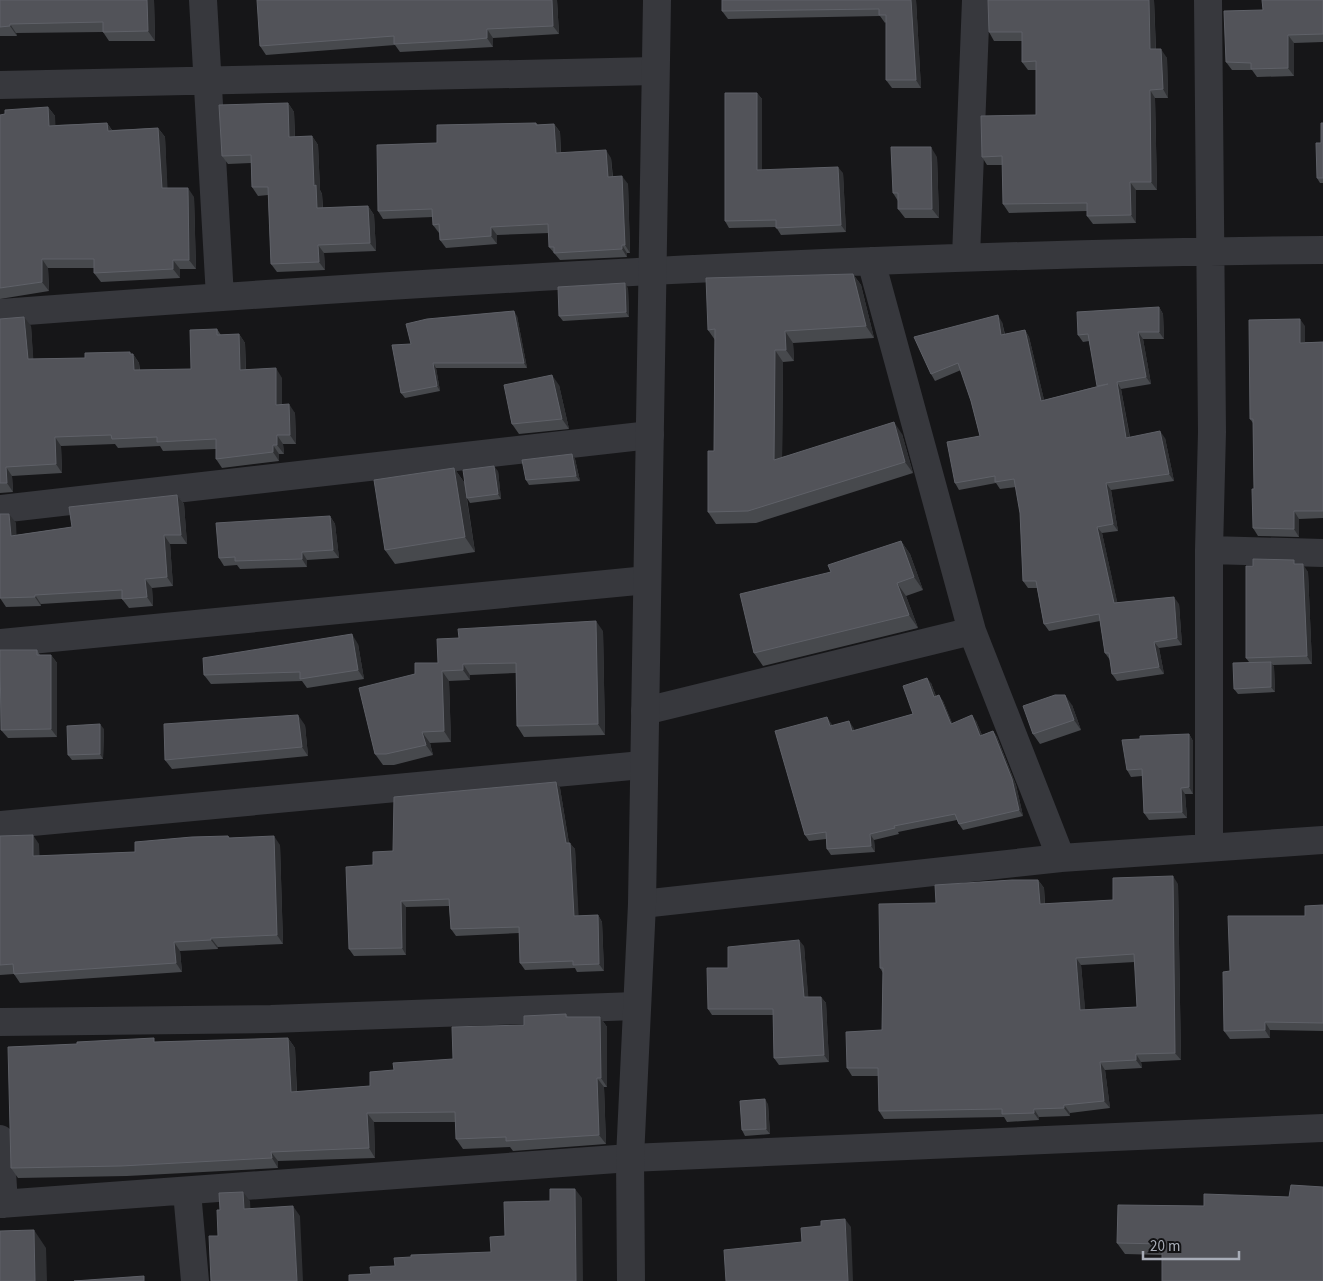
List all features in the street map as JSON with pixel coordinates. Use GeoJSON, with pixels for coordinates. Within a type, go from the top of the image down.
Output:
{"type":"FeatureCollection","features":[{"type":"Feature","properties":{"kind":"street"},"geometry":{"type":"LineString","coordinates":[[203,0],[206,81],[220,297]]}},
{"type":"Feature","properties":{"kind":"street"},"geometry":{"type":"LineString","coordinates":[[631,1281],[630,1158],[642,904],[642,765],[645,710],[654,269],[657,0]]}},
{"type":"Feature","properties":{"kind":"street"},"geometry":{"type":"LineString","coordinates":[[966,257],[976,0]]}},
{"type":"Feature","properties":{"kind":"street"},"geometry":{"type":"LineString","coordinates":[[1208,0],[1212,432],[1209,550],[1210,847]]}},
{"type":"Feature","properties":{"kind":"street"},"geometry":{"type":"LineString","coordinates":[[0,85],[656,71]]}},
{"type":"Feature","properties":{"kind":"street"},"geometry":{"type":"LineString","coordinates":[[0,314],[220,297],[654,269],[966,257],[1323,250]]}},
{"type":"Feature","properties":{"kind":"street"},"geometry":{"type":"LineString","coordinates":[[871,261],[972,631],[1061,858]]}},
{"type":"Feature","properties":{"kind":"street"},"geometry":{"type":"LineString","coordinates":[[0,509],[650,435]]}},
{"type":"Feature","properties":{"kind":"street"},"geometry":{"type":"LineString","coordinates":[[1209,550],[1323,553]]}},
{"type":"Feature","properties":{"kind":"street"},"geometry":{"type":"LineString","coordinates":[[0,643],[647,580]]}},
{"type":"Feature","properties":{"kind":"street"},"geometry":{"type":"LineString","coordinates":[[645,710],[972,631]]}},
{"type":"Feature","properties":{"kind":"street"},"geometry":{"type":"LineString","coordinates":[[0,825],[642,765]]}},
{"type":"Feature","properties":{"kind":"street"},"geometry":{"type":"LineString","coordinates":[[642,904],[1061,858],[1323,840]]}},
{"type":"Feature","properties":{"kind":"street"},"geometry":{"type":"LineString","coordinates":[[0,1022],[281,1019],[636,1006]]}},
{"type":"Feature","properties":{"kind":"street"},"geometry":{"type":"LineString","coordinates":[[0,1139],[2,1204],[187,1192],[630,1158],[1323,1128]]}},
{"type":"Feature","properties":{"kind":"street"},"geometry":{"type":"LineString","coordinates":[[187,1192],[195,1281]]}},
{"type":"Feature","properties":{"kind":"building"},"geometry":{"type":"Polygon","coordinates":[[[0,0],[147,0],[148,31],[103,32],[103,22],[10,24],[10,26],[0,27],[0,0]]]}},
{"type":"Feature","properties":{"kind":"building"},"geometry":{"type":"Polygon","coordinates":[[[257,0],[552,0],[553,26],[487,29],[487,38],[468,40],[394,44],[394,36],[260,46],[257,0]]]}},
{"type":"Feature","properties":{"kind":"building"},"geometry":{"type":"Polygon","coordinates":[[[722,0],[911,0],[916,80],[886,80],[886,15],[879,15],[879,9],[722,11],[722,0]]]}},
{"type":"Feature","properties":{"kind":"building"},"geometry":{"type":"Polygon","coordinates":[[[988,0],[1149,0],[1150,49],[1161,49],[1163,89],[1150,90],[1151,182],[1130,182],[1131,215],[1087,216],[1087,203],[1003,204],[1002,156],[982,157],[981,116],[1036,115],[1036,61],[1022,62],[1022,32],[989,32],[988,0]]]}},
{"type":"Feature","properties":{"kind":"building"},"geometry":{"type":"Polygon","coordinates":[[[1262,0],[1323,0],[1323,34],[1288,35],[1288,68],[1251,69],[1251,63],[1226,62],[1224,11],[1263,10],[1262,0]]]}},
{"type":"Feature","properties":{"kind":"building"},"geometry":{"type":"Polygon","coordinates":[[[725,93],[757,93],[757,170],[838,167],[841,225],[776,228],[776,220],[725,221],[725,93]]]}},
{"type":"Feature","properties":{"kind":"building"},"geometry":{"type":"Polygon","coordinates":[[[288,103],[289,137],[312,136],[317,208],[368,206],[370,243],[318,245],[319,262],[271,264],[268,187],[252,187],[251,155],[222,156],[219,105],[288,103]]]}},
{"type":"Feature","properties":{"kind":"building"},"geometry":{"type":"Polygon","coordinates":[[[48,107],[49,126],[107,123],[108,131],[158,128],[162,188],[188,188],[189,260],[173,260],[173,269],[94,273],[94,259],[42,259],[42,282],[0,288],[0,115],[5,114],[5,110],[48,107]]]}},
{"type":"Feature","properties":{"kind":"building"},"geometry":{"type":"Polygon","coordinates":[[[536,123],[536,125],[554,124],[556,153],[606,150],[608,177],[622,176],[625,245],[622,245],[622,249],[554,253],[554,247],[549,247],[548,224],[491,227],[491,236],[440,240],[439,224],[433,225],[432,209],[378,211],[377,145],[437,143],[437,125],[536,123]]]}},
{"type":"Feature","properties":{"kind":"building"},"geometry":{"type":"Polygon","coordinates":[[[1321,123],[1323,123],[1323,178],[1317,178],[1316,143],[1321,143],[1321,123]]]}},
{"type":"Feature","properties":{"kind":"building"},"geometry":{"type":"Polygon","coordinates":[[[891,147],[931,147],[932,209],[898,209],[898,193],[893,193],[891,147]]]}},
{"type":"Feature","properties":{"kind":"building"},"geometry":{"type":"Polygon","coordinates":[[[853,274],[866,326],[785,331],[786,350],[775,350],[774,460],[894,422],[905,462],[748,511],[708,512],[708,451],[714,451],[715,329],[708,330],[706,278],[853,274]]]}},
{"type":"Feature","properties":{"kind":"building"},"geometry":{"type":"Polygon","coordinates":[[[625,283],[626,312],[559,316],[558,287],[625,283]]]}},
{"type":"Feature","properties":{"kind":"building"},"geometry":{"type":"Polygon","coordinates":[[[1159,307],[1159,332],[1138,332],[1146,377],[1117,382],[1126,438],[1160,431],[1169,474],[1106,483],[1113,524],[1097,527],[1114,603],[1174,597],[1177,638],[1154,642],[1159,667],[1112,674],[1109,653],[1105,653],[1099,614],[1044,624],[1036,581],[1023,581],[1020,513],[1014,479],[995,482],[995,476],[955,483],[947,442],[980,436],[971,401],[958,363],[931,374],[914,337],[998,315],[1001,335],[1025,330],[1041,401],[1108,384],[1097,386],[1088,334],[1078,335],[1077,312],[1159,307]]]}},
{"type":"Feature","properties":{"kind":"building"},"geometry":{"type":"Polygon","coordinates":[[[514,311],[524,363],[433,363],[437,386],[401,393],[392,345],[411,344],[406,324],[427,319],[514,311]]]}},
{"type":"Feature","properties":{"kind":"building"},"geometry":{"type":"Polygon","coordinates":[[[24,317],[28,359],[85,358],[85,353],[130,352],[130,354],[133,354],[134,370],[191,369],[190,330],[217,329],[217,335],[239,334],[240,370],[276,368],[276,405],[289,404],[290,435],[277,435],[277,445],[273,445],[273,452],[216,459],[216,439],[157,442],[157,437],[112,439],[111,435],[55,437],[56,464],[6,467],[7,483],[0,483],[0,319],[24,317]]]}},
{"type":"Feature","properties":{"kind":"building"},"geometry":{"type":"Polygon","coordinates":[[[1300,319],[1300,343],[1323,342],[1323,511],[1294,511],[1294,529],[1253,528],[1253,419],[1250,419],[1249,320],[1300,319]]]}},
{"type":"Feature","properties":{"kind":"building"},"geometry":{"type":"Polygon","coordinates":[[[552,375],[562,419],[512,424],[504,385],[552,375]]]}},
{"type":"Feature","properties":{"kind":"building"},"geometry":{"type":"Polygon","coordinates":[[[572,454],[576,476],[526,480],[522,460],[572,454]]]}},
{"type":"Feature","properties":{"kind":"building"},"geometry":{"type":"Polygon","coordinates":[[[494,466],[498,494],[467,498],[463,470],[494,466]]]}},
{"type":"Feature","properties":{"kind":"building"},"geometry":{"type":"Polygon","coordinates":[[[454,468],[465,537],[385,550],[374,480],[454,468]]]}},
{"type":"Feature","properties":{"kind":"building"},"geometry":{"type":"Polygon","coordinates":[[[177,495],[181,535],[164,535],[167,577],[145,579],[147,597],[122,599],[122,590],[0,598],[0,514],[9,514],[11,536],[72,527],[69,507],[177,495]]]}},
{"type":"Feature","properties":{"kind":"building"},"geometry":{"type":"Polygon","coordinates":[[[330,516],[333,550],[302,552],[302,559],[235,561],[235,557],[219,558],[216,523],[330,516]]]}},
{"type":"Feature","properties":{"kind":"building"},"geometry":{"type":"Polygon","coordinates":[[[901,541],[914,577],[897,583],[909,615],[754,653],[740,594],[831,572],[828,565],[901,541]]]}},
{"type":"Feature","properties":{"kind":"building"},"geometry":{"type":"Polygon","coordinates":[[[1253,559],[1294,560],[1294,564],[1303,564],[1307,656],[1246,658],[1246,566],[1253,566],[1253,559]]]}},
{"type":"Feature","properties":{"kind":"building"},"geometry":{"type":"Polygon","coordinates":[[[596,621],[598,724],[517,726],[516,663],[463,664],[463,670],[442,671],[444,731],[422,732],[426,745],[386,754],[375,754],[359,688],[415,674],[415,663],[438,663],[437,639],[459,638],[458,629],[596,621]]]}},
{"type":"Feature","properties":{"kind":"building"},"geometry":{"type":"Polygon","coordinates":[[[352,634],[358,670],[300,679],[300,672],[204,675],[203,658],[352,634]]]}},
{"type":"Feature","properties":{"kind":"building"},"geometry":{"type":"Polygon","coordinates":[[[0,650],[37,650],[37,655],[51,655],[51,729],[1,730],[0,650]]]}},
{"type":"Feature","properties":{"kind":"building"},"geometry":{"type":"Polygon","coordinates":[[[1271,662],[1271,687],[1234,689],[1233,663],[1271,662]]]}},
{"type":"Feature","properties":{"kind":"building"},"geometry":{"type":"Polygon","coordinates":[[[927,678],[934,697],[939,695],[951,724],[972,715],[980,736],[993,731],[1012,779],[1019,810],[959,824],[955,814],[894,826],[895,828],[870,834],[871,846],[827,849],[826,832],[805,835],[775,731],[827,717],[830,726],[849,721],[852,731],[913,714],[903,686],[927,678]]]}},
{"type":"Feature","properties":{"kind":"building"},"geometry":{"type":"Polygon","coordinates":[[[1055,695],[1065,695],[1074,720],[1033,734],[1023,706],[1055,695]]]}},
{"type":"Feature","properties":{"kind":"building"},"geometry":{"type":"Polygon","coordinates":[[[298,715],[302,747],[165,760],[164,724],[298,715]]]}},
{"type":"Feature","properties":{"kind":"building"},"geometry":{"type":"Polygon","coordinates":[[[100,724],[100,754],[68,755],[67,726],[100,724]]]}},
{"type":"Feature","properties":{"kind":"building"},"geometry":{"type":"Polygon","coordinates":[[[1189,734],[1189,787],[1181,788],[1182,812],[1144,813],[1142,769],[1127,770],[1122,740],[1140,739],[1140,736],[1189,734]]]}},
{"type":"Feature","properties":{"kind":"building"},"geometry":{"type":"Polygon","coordinates":[[[556,782],[566,843],[570,843],[574,916],[598,915],[599,964],[573,965],[573,961],[520,963],[519,927],[451,929],[449,899],[401,901],[402,948],[349,949],[346,867],[373,865],[373,852],[393,851],[394,797],[556,782]]]}},
{"type":"Feature","properties":{"kind":"building"},"geometry":{"type":"Polygon","coordinates":[[[33,835],[33,856],[135,852],[135,842],[192,837],[274,836],[277,935],[174,942],[176,963],[14,974],[13,964],[0,965],[0,836],[33,835]]]}},
{"type":"Feature","properties":{"kind":"building"},"geometry":{"type":"Polygon","coordinates":[[[1173,876],[1175,1053],[1136,1054],[1136,1060],[1100,1062],[1104,1101],[1064,1105],[1064,1108],[1034,1109],[1034,1113],[1002,1114],[1002,1109],[879,1111],[878,1068],[847,1068],[846,1032],[882,1030],[883,968],[880,968],[879,904],[936,903],[935,885],[1012,880],[1038,880],[1040,904],[1113,900],[1113,878],[1173,876]],[[1134,954],[1076,958],[1080,1010],[1137,1007],[1134,954]]]}},
{"type":"Feature","properties":{"kind":"building"},"geometry":{"type":"Polygon","coordinates":[[[1323,905],[1323,1023],[1265,1022],[1265,1030],[1224,1031],[1223,972],[1230,971],[1228,916],[1305,916],[1305,906],[1323,905]]]}},
{"type":"Feature","properties":{"kind":"building"},"geometry":{"type":"Polygon","coordinates":[[[799,940],[804,997],[821,997],[824,1055],[774,1058],[773,1009],[708,1009],[707,968],[728,968],[728,947],[799,940]]]}},
{"type":"Feature","properties":{"kind":"building"},"geometry":{"type":"Polygon","coordinates":[[[566,1014],[566,1017],[600,1017],[601,1078],[597,1078],[599,1135],[506,1141],[506,1137],[456,1139],[455,1112],[367,1113],[369,1148],[271,1152],[272,1158],[121,1166],[11,1168],[8,1047],[154,1038],[154,1042],[288,1038],[291,1092],[370,1086],[370,1072],[394,1070],[393,1063],[453,1059],[452,1027],[524,1025],[524,1016],[566,1014]]]}},
{"type":"Feature","properties":{"kind":"building"},"geometry":{"type":"Polygon","coordinates":[[[765,1099],[766,1129],[742,1130],[740,1101],[765,1099]]]}},
{"type":"Feature","properties":{"kind":"building"},"geometry":{"type":"Polygon","coordinates":[[[1291,1185],[1323,1187],[1323,1281],[1162,1281],[1162,1244],[1117,1243],[1118,1205],[1204,1206],[1204,1194],[1289,1197],[1291,1185]]]}},
{"type":"Feature","properties":{"kind":"building"},"geometry":{"type":"Polygon","coordinates":[[[550,1189],[575,1189],[576,1281],[349,1281],[349,1275],[371,1274],[370,1267],[395,1266],[394,1258],[411,1257],[411,1255],[491,1252],[490,1237],[505,1236],[504,1202],[550,1201],[550,1189]]]}},
{"type":"Feature","properties":{"kind":"building"},"geometry":{"type":"Polygon","coordinates":[[[243,1192],[244,1209],[293,1206],[297,1281],[211,1281],[209,1236],[218,1236],[217,1210],[220,1210],[219,1193],[243,1192]]]}},
{"type":"Feature","properties":{"kind":"building"},"geometry":{"type":"Polygon","coordinates":[[[845,1219],[848,1281],[726,1281],[724,1250],[802,1242],[801,1228],[821,1226],[821,1221],[845,1219]]]}},
{"type":"Feature","properties":{"kind":"building"},"geometry":{"type":"Polygon","coordinates":[[[34,1230],[35,1281],[0,1281],[0,1231],[34,1230]]]}},
{"type":"Feature","properties":{"kind":"building"},"geometry":{"type":"Polygon","coordinates":[[[144,1276],[144,1281],[74,1281],[144,1276]]]}}]}
